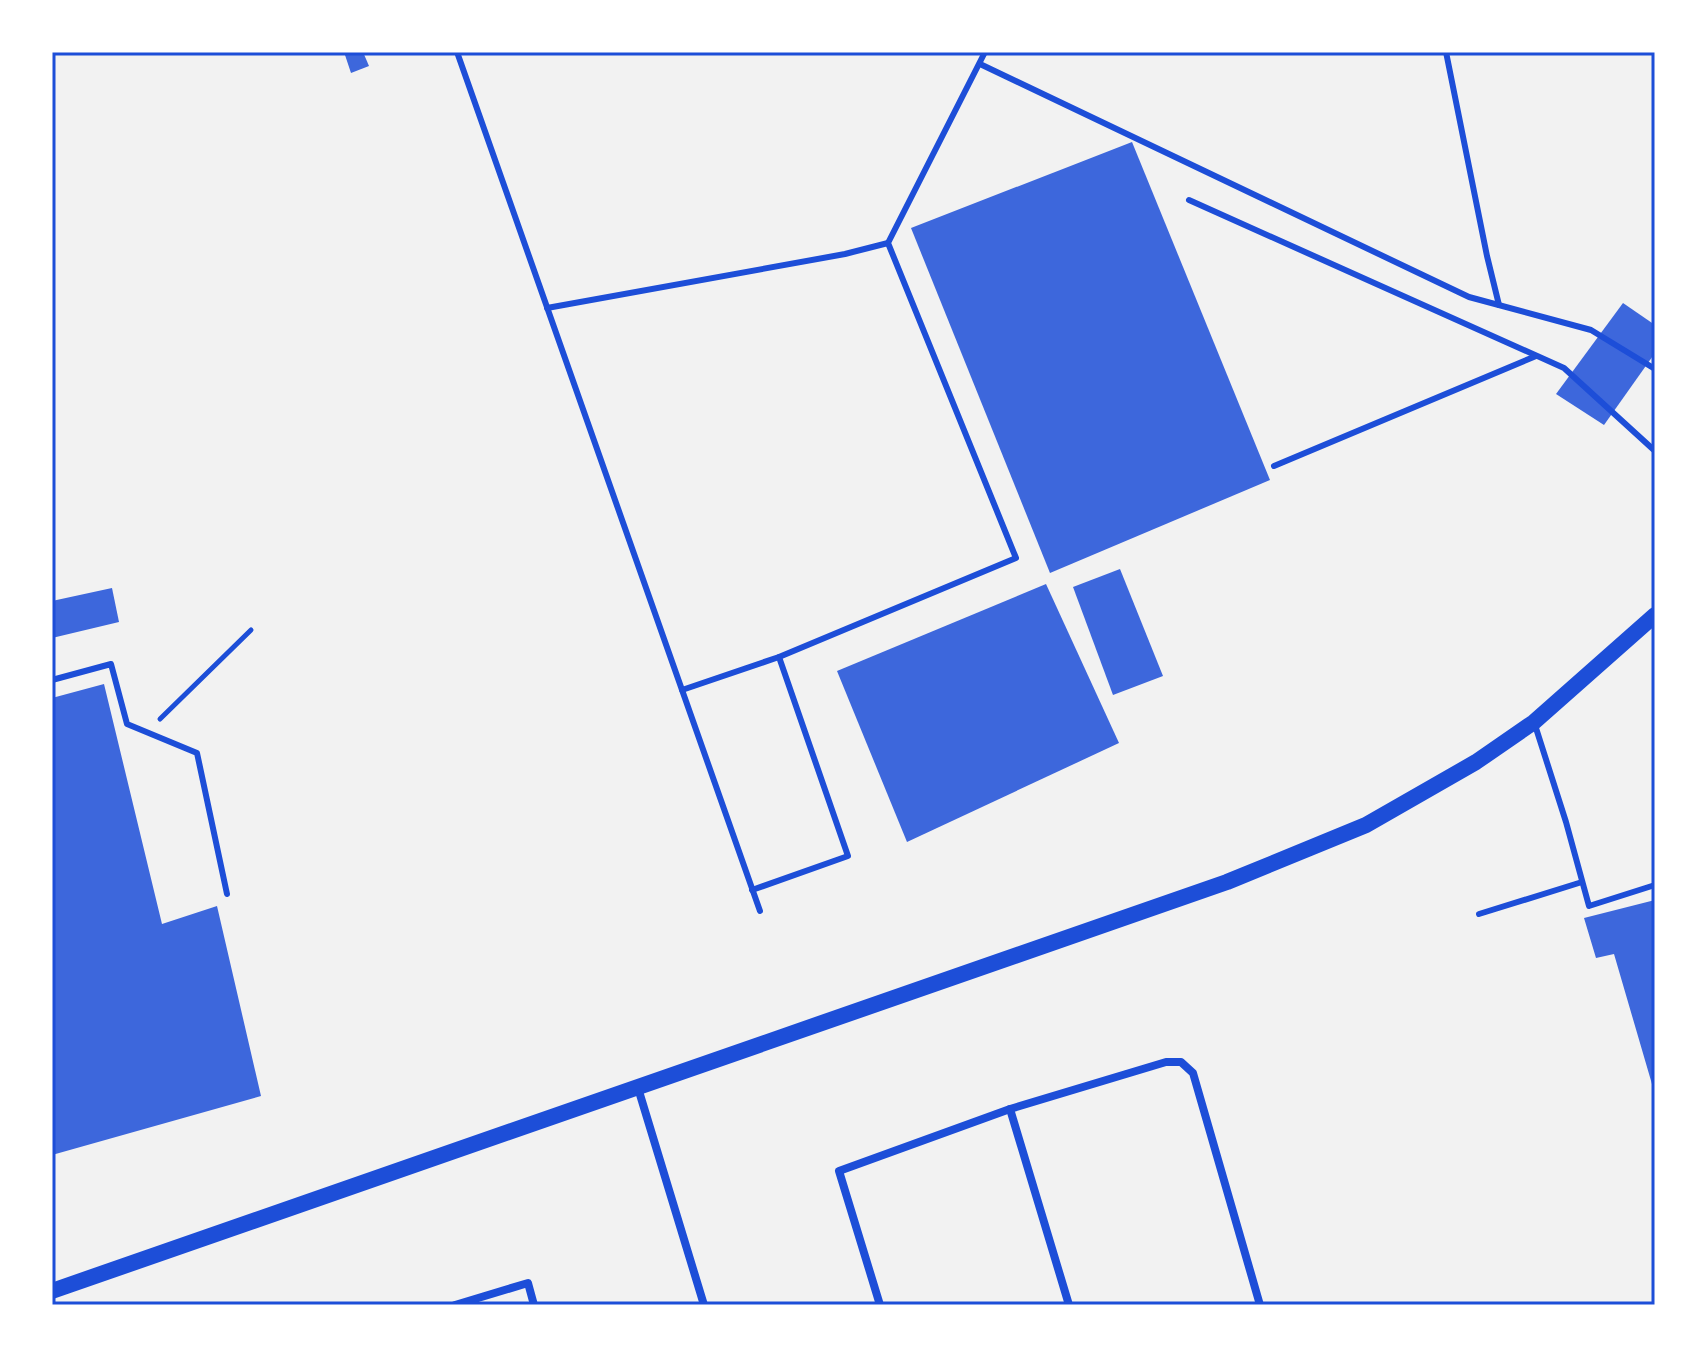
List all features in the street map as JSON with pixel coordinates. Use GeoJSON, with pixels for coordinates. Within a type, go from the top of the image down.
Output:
{"type":"FeatureCollection","features":[{"type":"Feature","properties":{"kind":"main road"},"geometry":{"type":"LineString","coordinates":[[52,1291],[1227,882],[1366,825],[1476,762],[1534,722],[1654,617]]}},
{"type":"Feature","properties":{"kind":"street"},"geometry":{"type":"LineString","coordinates":[[880,1305],[839,1171],[1010,1109],[1166,1062],[1181,1062],[1193,1073],[1260,1305]]}},
{"type":"Feature","properties":{"kind":"street"},"geometry":{"type":"LineString","coordinates":[[638,1088],[704,1305]]}},
{"type":"Feature","properties":{"kind":"street"},"geometry":{"type":"LineString","coordinates":[[1010,1109],[1069,1305]]}},
{"type":"Feature","properties":{"kind":"street"},"geometry":{"type":"LineString","coordinates":[[455,1305],[528,1283],[534,1305]]}},
{"type":"Feature","properties":{"kind":"lane"},"geometry":{"type":"LineString","coordinates":[[457,52],[760,911]]}},
{"type":"Feature","properties":{"kind":"lane"},"geometry":{"type":"LineString","coordinates":[[682,690],[779,657],[1016,558],[888,243],[985,52]]}},
{"type":"Feature","properties":{"kind":"lane"},"geometry":{"type":"LineString","coordinates":[[1446,52],[1499,305]]}},
{"type":"Feature","properties":{"kind":"lane"},"geometry":{"type":"LineString","coordinates":[[980,64],[1469,297],[1591,330],[1655,369]]}},
{"type":"Feature","properties":{"kind":"lane"},"geometry":{"type":"LineString","coordinates":[[1189,200],[1564,368],[1655,451]]}},
{"type":"Feature","properties":{"kind":"lane"},"geometry":{"type":"LineString","coordinates":[[547,308],[888,243]]}},
{"type":"Feature","properties":{"kind":"lane"},"geometry":{"type":"LineString","coordinates":[[1274,466],[1536,356]]}},
{"type":"Feature","properties":{"kind":"lane"},"geometry":{"type":"LineString","coordinates":[[752,890],[848,856],[779,657]]}},
{"type":"Feature","properties":{"kind":"lane"},"geometry":{"type":"LineString","coordinates":[[52,680],[111,664],[127,724],[197,753],[227,894]]}},
{"type":"Feature","properties":{"kind":"lane"},"geometry":{"type":"LineString","coordinates":[[1534,722],[1589,906],[1655,885]]}},
{"type":"Feature","properties":{"kind":"lane"},"geometry":{"type":"LineString","coordinates":[[1479,914],[1582,882]]}},
{"type":"Feature","properties":{"kind":"path"},"geometry":{"type":"LineString","coordinates":[[146,732],[251,630]]}},
{"type":"Feature","properties":{"kind":"building"},"geometry":{"type":"Polygon","coordinates":[[[344,52],[363,52],[369,66],[351,73],[344,52]]]}},
{"type":"Feature","properties":{"kind":"building"},"geometry":{"type":"Polygon","coordinates":[[[1132,142],[1270,480],[1050,573],[911,228],[1132,142]]]}},
{"type":"Feature","properties":{"kind":"building"},"geometry":{"type":"Polygon","coordinates":[[[1623,303],[1655,325],[1655,353],[1604,425],[1556,394],[1623,303]]]}},
{"type":"Feature","properties":{"kind":"building"},"geometry":{"type":"Polygon","coordinates":[[[1120,569],[1163,676],[1113,695],[1073,587],[1120,569]]]}},
{"type":"Feature","properties":{"kind":"building"},"geometry":{"type":"Polygon","coordinates":[[[1046,584],[1119,743],[907,842],[837,671],[1046,584]]]}},
{"type":"Feature","properties":{"kind":"building"},"geometry":{"type":"Polygon","coordinates":[[[112,588],[119,622],[52,638],[52,601],[112,588]]]}},
{"type":"Feature","properties":{"kind":"building"},"geometry":{"type":"Polygon","coordinates":[[[104,684],[162,924],[217,906],[261,1096],[52,1155],[52,698],[104,684]]]}},
{"type":"Feature","properties":{"kind":"building"},"geometry":{"type":"Polygon","coordinates":[[[1655,900],[1654,1091],[1614,954],[1596,958],[1584,918],[1655,900]]]}}]}
